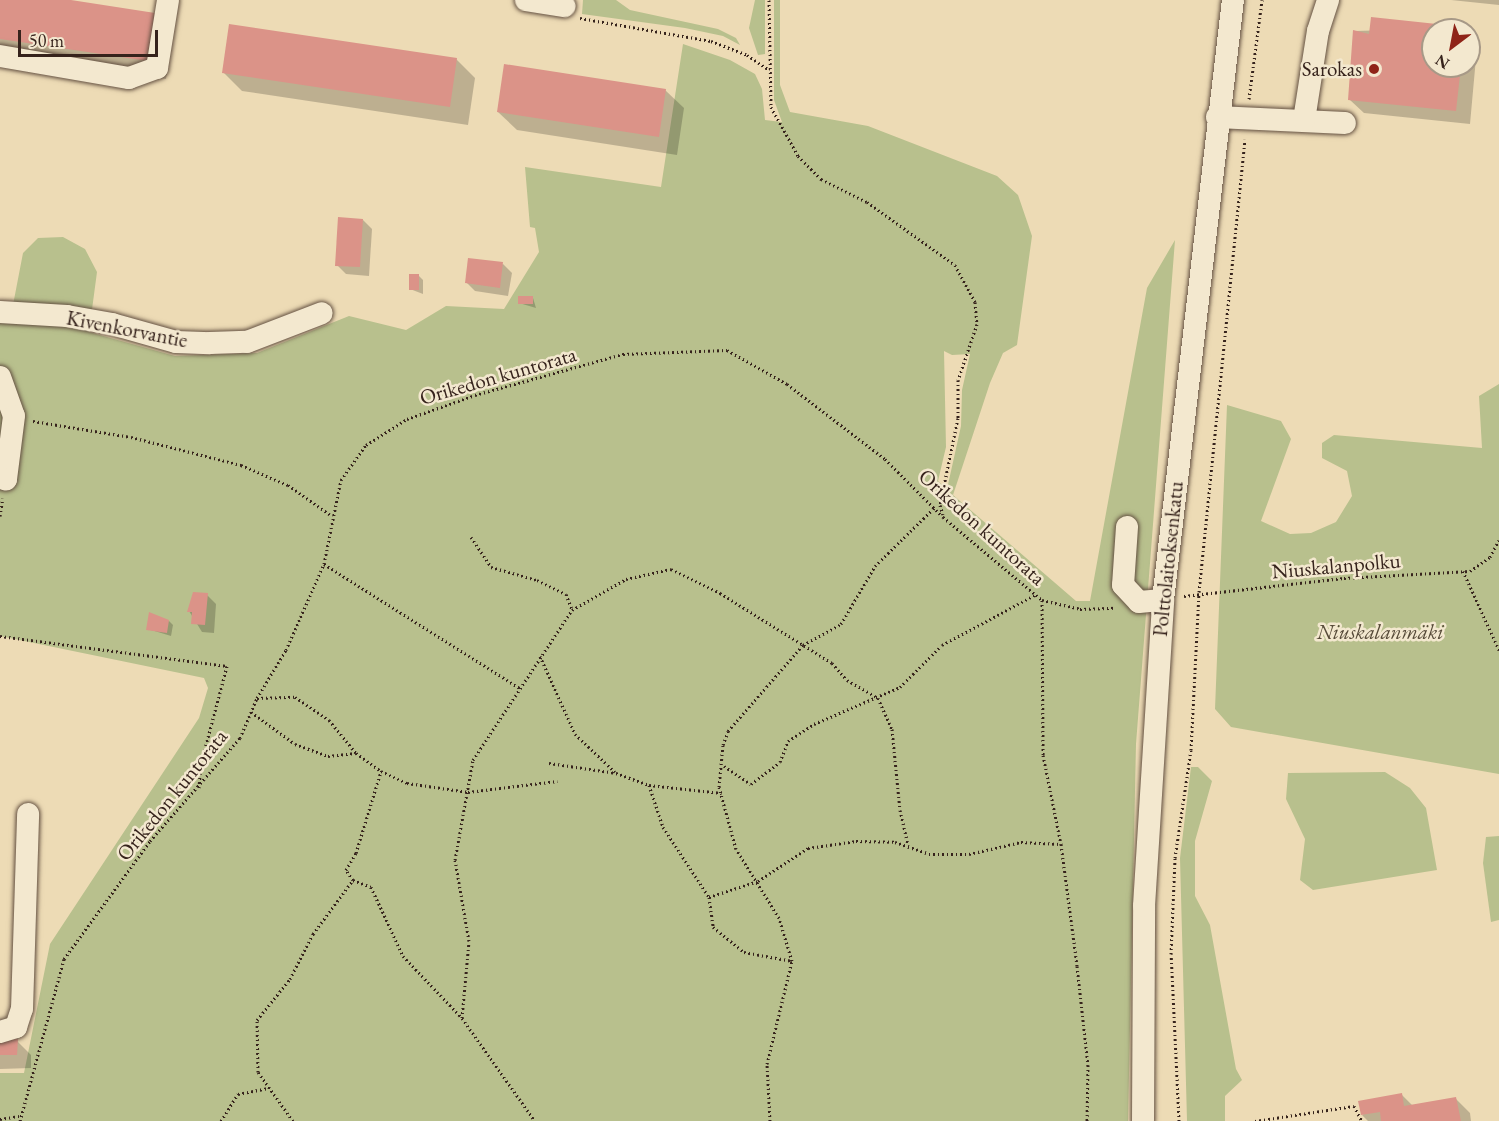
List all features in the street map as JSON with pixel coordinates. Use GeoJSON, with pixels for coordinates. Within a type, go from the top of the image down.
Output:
{"type":"FeatureCollection","features":[{"type":"Feature","properties":{"kind":"street"},"geometry":{"type":"LineString","coordinates":[[0,56],[129,78],[157,68],[168,0]]}},
{"type":"Feature","properties":{"kind":"street"},"geometry":{"type":"LineString","coordinates":[[526,0],[565,6]]}},
{"type":"Feature","properties":{"kind":"street","name":"Polttolaitoksenkatu"},"geometry":{"type":"LineString","coordinates":[[1143,1121],[1144,906],[1163,600],[1217,117],[1233,0]]}},
{"type":"Feature","properties":{"kind":"street"},"geometry":{"type":"LineString","coordinates":[[1304,120],[1317,31],[1328,0]]}},
{"type":"Feature","properties":{"kind":"street"},"geometry":{"type":"LineString","coordinates":[[1217,117],[1345,123]]}},
{"type":"Feature","properties":{"kind":"street","name":"Kivenkorvantie"},"geometry":{"type":"LineString","coordinates":[[0,312],[67,316],[112,324],[176,342],[210,343],[247,342],[322,314]]}},
{"type":"Feature","properties":{"kind":"street"},"geometry":{"type":"LineString","coordinates":[[0,377],[14,416],[6,479],[0,478]]}},
{"type":"Feature","properties":{"kind":"street"},"geometry":{"type":"LineString","coordinates":[[1127,527],[1123,585],[1139,602],[1163,600]]}},
{"type":"Feature","properties":{"kind":"street"},"geometry":{"type":"LineString","coordinates":[[0,1032],[16,1027],[22,1009],[28,814]]}},
{"type":"Feature","properties":{"kind":"path"},"geometry":{"type":"LineString","coordinates":[[769,0],[769,70],[776,121],[810,171],[867,202],[945,257],[963,276],[972,295],[977,324],[958,380],[955,438],[940,505],[943,517]]}},
{"type":"Feature","properties":{"kind":"path"},"geometry":{"type":"LineString","coordinates":[[1179,1121],[1171,954],[1175,858],[1191,750],[1199,592],[1247,119],[1262,0]]}},
{"type":"Feature","properties":{"kind":"path"},"geometry":{"type":"LineString","coordinates":[[565,6],[581,18],[711,40],[747,55],[769,70]]}},
{"type":"Feature","properties":{"kind":"path","name":"Orikedon kuntorata"},"geometry":{"type":"LineString","coordinates":[[20,1121],[64,959],[150,841],[199,788],[240,738],[257,698],[286,650],[324,564],[341,480],[366,445],[407,419],[475,395],[623,354],[727,350],[805,398],[885,459],[943,517],[1042,600],[1094,611],[1139,602]]}},
{"type":"Feature","properties":{"kind":"path"},"geometry":{"type":"LineString","coordinates":[[14,416],[142,440],[241,465],[288,485],[332,516]]}},
{"type":"Feature","properties":{"kind":"path"},"geometry":{"type":"LineString","coordinates":[[770,1121],[766,1064],[792,961],[779,918],[758,880],[736,849],[719,787],[724,766],[723,745],[728,731],[803,645],[841,624],[875,566],[934,508]]}},
{"type":"Feature","properties":{"kind":"path"},"geometry":{"type":"LineString","coordinates":[[471,537],[491,567],[537,580],[567,594],[572,610]]}},
{"type":"Feature","properties":{"kind":"path","name":"Niuskalanpolku"},"geometry":{"type":"LineString","coordinates":[[1163,600],[1199,592],[1470,572],[1490,557],[1499,540]]}},
{"type":"Feature","properties":{"kind":"path"},"geometry":{"type":"LineString","coordinates":[[324,564],[521,689]]}},
{"type":"Feature","properties":{"kind":"path"},"geometry":{"type":"LineString","coordinates":[[462,1018],[469,941],[455,860],[473,760],[521,689],[539,655],[572,610],[626,579],[671,569],[720,592],[803,645],[878,698],[892,729],[900,810],[908,845]]}},
{"type":"Feature","properties":{"kind":"path"},"geometry":{"type":"LineString","coordinates":[[1463,571],[1499,650]]}},
{"type":"Feature","properties":{"kind":"path"},"geometry":{"type":"LineString","coordinates":[[724,766],[751,784],[780,762],[788,741],[814,724],[900,687],[942,645],[1035,595]]}},
{"type":"Feature","properties":{"kind":"path","name":"Orikedon kuntorata"},"geometry":{"type":"LineString","coordinates":[[1042,600],[1042,755],[1061,844],[1088,1065],[1087,1121]]}},
{"type":"Feature","properties":{"kind":"path"},"geometry":{"type":"LineString","coordinates":[[0,636],[227,666],[201,764],[199,788]]}},
{"type":"Feature","properties":{"kind":"path"},"geometry":{"type":"LineString","coordinates":[[539,655],[575,734],[616,773]]}},
{"type":"Feature","properties":{"kind":"path"},"geometry":{"type":"LineString","coordinates":[[257,698],[295,697],[328,720],[356,753],[381,771],[407,783],[468,792],[557,782]]}},
{"type":"Feature","properties":{"kind":"path"},"geometry":{"type":"LineString","coordinates":[[251,712],[295,744],[328,756],[356,753]]}},
{"type":"Feature","properties":{"kind":"path"},"geometry":{"type":"LineString","coordinates":[[549,764],[616,773],[649,785],[722,793]]}},
{"type":"Feature","properties":{"kind":"path"},"geometry":{"type":"LineString","coordinates":[[381,771],[356,853],[346,870],[353,880],[371,887],[403,956],[462,1018],[535,1121]]}},
{"type":"Feature","properties":{"kind":"path"},"geometry":{"type":"LineString","coordinates":[[649,785],[663,826],[709,897],[713,927],[744,952],[792,961]]}},
{"type":"Feature","properties":{"kind":"path"},"geometry":{"type":"LineString","coordinates":[[709,897],[758,880],[808,848],[856,841],[908,845],[929,854],[969,854],[1021,842],[1061,844]]}},
{"type":"Feature","properties":{"kind":"path"},"geometry":{"type":"LineString","coordinates":[[293,1121],[258,1072],[257,1020],[290,979],[313,934],[353,880]]}},
{"type":"Feature","properties":{"kind":"path"},"geometry":{"type":"LineString","coordinates":[[221,1121],[238,1094],[268,1088]]}},
{"type":"Feature","properties":{"kind":"path"},"geometry":{"type":"LineString","coordinates":[[1255,1121],[1354,1106],[1362,1121]]}},
{"type":"Feature","properties":{"kind":"path"},"geometry":{"type":"LineString","coordinates":[[0,1119],[20,1116]]}},
{"type":"Feature","properties":{"kind":"green space"},"geometry":{"type":"Polygon","coordinates":[[[583,0],[616,0],[630,10],[718,29],[736,38],[740,45],[723,36],[685,28],[582,14],[583,0]]]}},
{"type":"Feature","properties":{"kind":"green space"},"geometry":{"type":"Polygon","coordinates":[[[755,0],[765,0],[765,54],[758,55],[749,28],[755,0]]]}},
{"type":"Feature","properties":{"kind":"green space"},"geometry":{"type":"Polygon","coordinates":[[[774,0],[780,0],[780,85],[790,112],[868,126],[997,176],[1018,195],[1032,236],[1017,345],[1003,353],[990,383],[953,495],[1076,601],[1090,601],[1147,288],[1175,240],[1136,744],[1128,1121],[0,1121],[0,1073],[24,1073],[50,944],[199,718],[208,688],[204,678],[0,636],[0,305],[13,305],[23,253],[38,238],[63,237],[85,249],[97,272],[89,332],[175,356],[257,353],[349,316],[406,330],[446,306],[504,309],[539,252],[535,228],[530,227],[525,167],[661,187],[683,44],[730,60],[755,74],[762,89],[765,120],[782,122],[774,100],[774,0]],[[944,351],[946,447],[938,481],[947,489],[961,426],[962,390],[970,354],[952,355],[944,351]]]}},
{"type":"Feature","properties":{"kind":"green space","name":"Niuskalanmäki"},"geometry":{"type":"Polygon","coordinates":[[[1499,384],[1499,774],[1231,727],[1215,709],[1227,405],[1281,421],[1291,439],[1261,521],[1290,534],[1311,533],[1336,522],[1352,496],[1347,471],[1322,458],[1322,443],[1334,435],[1482,448],[1479,396],[1499,384]]]}},
{"type":"Feature","properties":{"kind":"green space"},"geometry":{"type":"Polygon","coordinates":[[[1191,767],[1198,767],[1212,781],[1195,841],[1195,896],[1210,925],[1236,1069],[1242,1080],[1225,1096],[1225,1121],[1187,1121],[1180,858],[1191,767]]]}},
{"type":"Feature","properties":{"kind":"green space"},"geometry":{"type":"Polygon","coordinates":[[[1385,772],[1410,788],[1426,808],[1437,870],[1313,890],[1300,880],[1305,839],[1286,799],[1288,773],[1385,772]]]}},
{"type":"Feature","properties":{"kind":"green space"},"geometry":{"type":"Polygon","coordinates":[[[1499,836],[1499,920],[1491,922],[1483,863],[1486,837],[1499,836]]]}},
{"type":"Feature","properties":{"kind":"building"},"geometry":{"type":"Polygon","coordinates":[[[0,0],[71,0],[155,13],[148,61],[0,39],[0,0]]]}},
{"type":"Feature","properties":{"kind":"building"},"geometry":{"type":"Polygon","coordinates":[[[1371,17],[1421,22],[1421,78],[1460,78],[1456,111],[1348,100],[1353,30],[1369,34],[1371,17]]]}},
{"type":"Feature","properties":{"kind":"building"},"geometry":{"type":"Polygon","coordinates":[[[229,24],[457,58],[450,107],[222,73],[229,24]]]}},
{"type":"Feature","properties":{"kind":"building"},"geometry":{"type":"Polygon","coordinates":[[[504,64],[666,89],[659,137],[497,112],[504,64]]]}},
{"type":"Feature","properties":{"kind":"building"},"geometry":{"type":"Polygon","coordinates":[[[338,217],[363,219],[360,267],[335,266],[338,217]]]}},
{"type":"Feature","properties":{"kind":"building"},"geometry":{"type":"Polygon","coordinates":[[[468,258],[503,262],[500,288],[465,283],[468,258]]]}},
{"type":"Feature","properties":{"kind":"building"},"geometry":{"type":"Polygon","coordinates":[[[409,274],[419,274],[419,290],[409,290],[409,274]]]}},
{"type":"Feature","properties":{"kind":"building"},"geometry":{"type":"Polygon","coordinates":[[[518,296],[533,296],[533,304],[518,304],[518,296]]]}},
{"type":"Feature","properties":{"kind":"building"},"geometry":{"type":"Polygon","coordinates":[[[193,592],[208,593],[205,625],[191,624],[192,612],[187,612],[193,592]]]}},
{"type":"Feature","properties":{"kind":"building"},"geometry":{"type":"Polygon","coordinates":[[[149,612],[169,620],[167,633],[146,630],[149,612]]]}},
{"type":"Feature","properties":{"kind":"building"},"geometry":{"type":"Polygon","coordinates":[[[18,1039],[17,1055],[0,1055],[0,1040],[18,1039]]]}},
{"type":"Feature","properties":{"kind":"building"},"geometry":{"type":"Polygon","coordinates":[[[1402,1093],[1404,1106],[1456,1097],[1461,1121],[1381,1121],[1380,1112],[1361,1115],[1358,1101],[1402,1093]]]}},
{"type":"Feature","properties":{"kind":"place","name":"Sarokas"},"geometry":{"type":"Point","coordinates":[1374,69]}}]}
